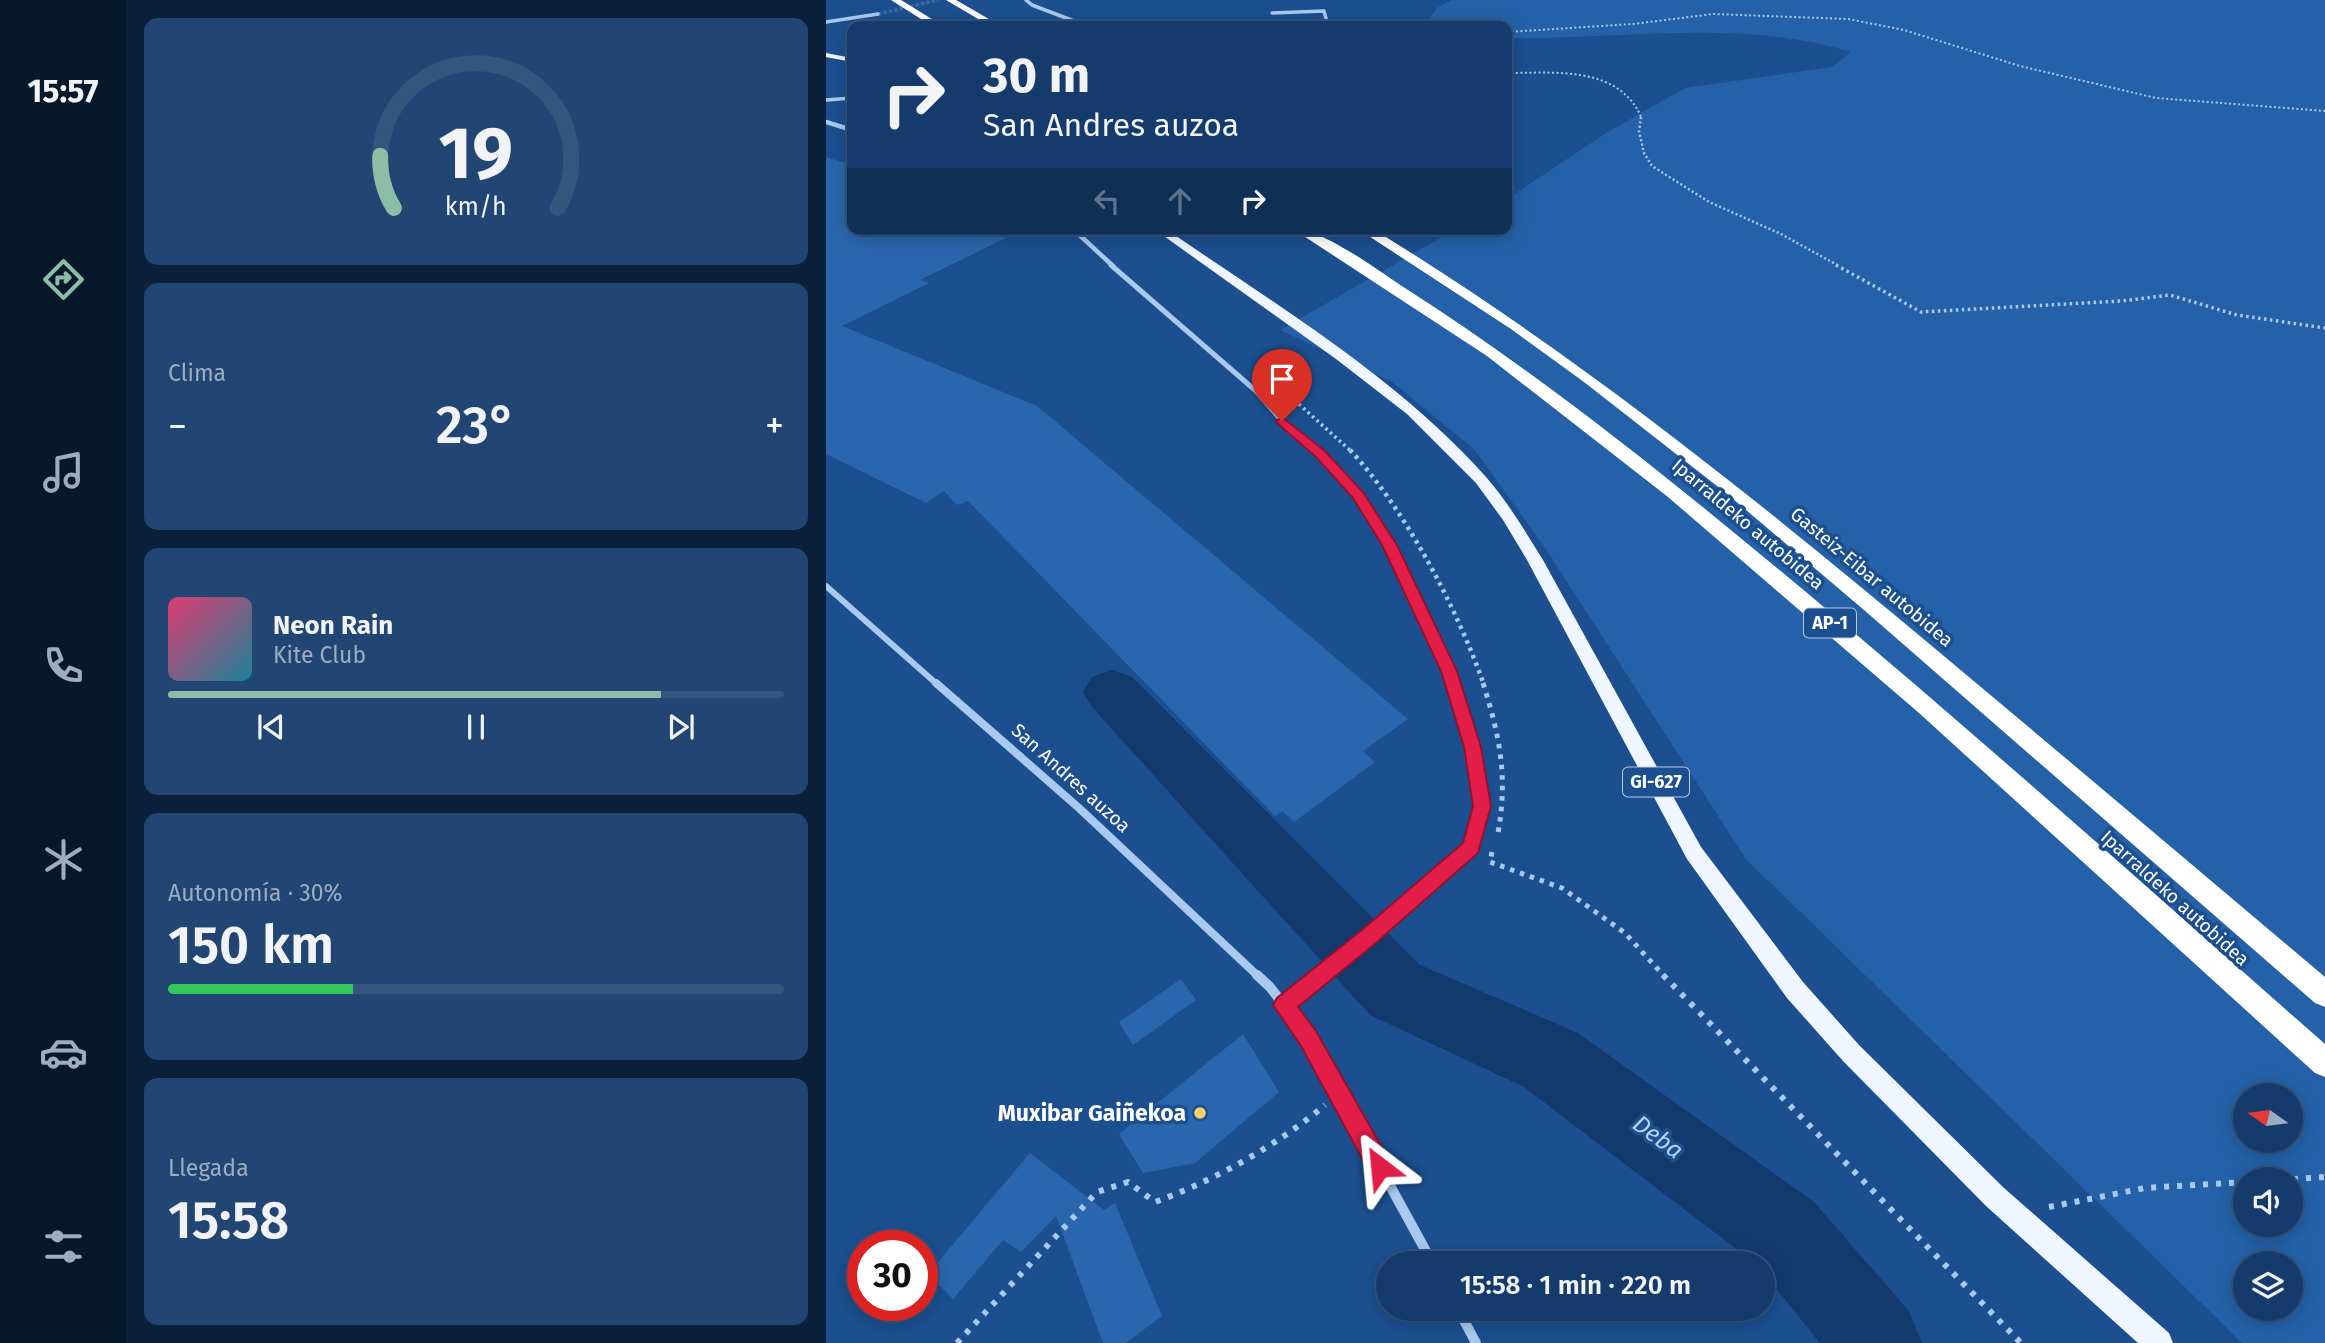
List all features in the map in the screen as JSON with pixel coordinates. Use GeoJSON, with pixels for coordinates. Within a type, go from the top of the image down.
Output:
{"type":"FeatureCollection","features":[{"type":"Feature","properties":{"kind":"highway"},"geometry":{"type":"LineString","coordinates":[[895,0],[930,21]]}},
{"type":"Feature","properties":{"kind":"highway"},"geometry":{"type":"LineString","coordinates":[[950,0],[987,21]]}},
{"type":"Feature","properties":{"kind":"highway","name":"Iparraldeko autobidea"},"geometry":{"type":"LineString","coordinates":[[1309,235],[1363,266],[1471,337],[1588,423],[1681,498],[1876,662],[2325,1063]]}},
{"type":"Feature","properties":{"kind":"highway","name":"Gasteiz-Eibar autobidea"},"geometry":{"type":"LineString","coordinates":[[1372,235],[1510,322],[1620,402],[1726,485],[1870,603],[2325,994]]}},
{"type":"Feature","properties":{"kind":"main road"},"geometry":{"type":"LineString","coordinates":[[826,55],[847,59]]}},
{"type":"Feature","properties":{"kind":"main road","name":"GI-627"},"geometry":{"type":"LineString","coordinates":[[1168,235],[1340,356],[1412,411],[1480,480],[1509,517],[1535,560],[1694,853],[1796,990],[1851,1053],[2014,1213],[2159,1343]]}},
{"type":"Feature","properties":{"kind":"street"},"geometry":{"type":"LineString","coordinates":[[1026,0],[1031,5],[1074,21]]}},
{"type":"Feature","properties":{"kind":"street"},"geometry":{"type":"LineString","coordinates":[[1272,13],[1325,12],[1327,21]]}},
{"type":"Feature","properties":{"kind":"street"},"geometry":{"type":"LineString","coordinates":[[826,22],[878,14]]}},
{"type":"Feature","properties":{"kind":"street"},"geometry":{"type":"LineString","coordinates":[[826,100],[847,98]]}},
{"type":"Feature","properties":{"kind":"street"},"geometry":{"type":"LineString","coordinates":[[826,122],[847,128]]}},
{"type":"Feature","properties":{"kind":"street"},"geometry":{"type":"LineString","coordinates":[[1079,235],[1157,307],[1256,391],[1282,421],[1321,454],[1359,495],[1390,545],[1449,671],[1472,747],[1482,806],[1471,847],[1370,936],[1284,1005]]}},
{"type":"Feature","properties":{"kind":"street","name":"San Andres auzoa"},"geometry":{"type":"LineString","coordinates":[[826,586],[1079,807],[1270,987],[1309,1038],[1426,1251]]}},
{"type":"Feature","properties":{"kind":"street"},"geometry":{"type":"LineString","coordinates":[[1464,1321],[1476,1343]]}},
{"type":"Feature","properties":{"kind":"path"},"geometry":{"type":"LineString","coordinates":[[1512,32],[1633,24],[1726,14],[1848,19],[1904,30],[2020,66],[2156,98],[2325,111]]}},
{"type":"Feature","properties":{"kind":"path"},"geometry":{"type":"LineString","coordinates":[[1512,73],[1589,77],[1615,85],[1631,98],[1642,118],[1639,131],[1644,153],[1652,166],[1709,202],[1782,234],[1921,312],[2121,301],[2170,295],[2237,314],[2325,328]]}},
{"type":"Feature","properties":{"kind":"path"},"geometry":{"type":"LineString","coordinates":[[1274,382],[1343,442],[1384,489],[1454,613],[1475,660],[1504,767],[1504,813],[1497,838]]}},
{"type":"Feature","properties":{"kind":"path"},"geometry":{"type":"LineString","coordinates":[[1493,850],[1490,862],[1562,888],[1625,933],[1688,1003],[2021,1343]]}},
{"type":"Feature","properties":{"kind":"path"},"geometry":{"type":"LineString","coordinates":[[957,1343],[1097,1192],[1128,1182],[1155,1202],[1189,1190],[1297,1128],[1340,1094]]}},
{"type":"Feature","properties":{"kind":"path"},"geometry":{"type":"LineString","coordinates":[[2303,1178],[2325,1177]]}},
{"type":"Feature","properties":{"kind":"path"},"geometry":{"type":"LineString","coordinates":[[2014,1213],[2145,1188],[2233,1183]]}},
{"type":"Feature","properties":{"kind":"shaded area"},"geometry":{"type":"Polygon","coordinates":[[[1452,0],[2325,0],[2325,1343],[2242,1343],[1746,859],[1545,548],[1475,450],[1392,382],[1280,330],[1446,235],[1512,235],[1512,196],[1606,133],[1685,88],[1832,67],[1851,52],[1809,42],[1723,33],[1512,38],[1512,21],[1428,21],[1437,8],[1452,0]]]}},
{"type":"Feature","properties":{"kind":"building"},"geometry":{"type":"Polygon","coordinates":[[[826,157],[847,163],[847,235],[1012,235],[920,280],[929,283],[842,326],[1037,406],[1408,719],[1363,751],[1375,762],[1294,822],[1282,811],[1275,816],[968,501],[957,505],[944,491],[926,503],[826,454],[826,157]]]}},
{"type":"Feature","properties":{"kind":"building"},"geometry":{"type":"Polygon","coordinates":[[[1181,979],[1196,1000],[1133,1045],[1119,1022],[1181,979]]]}},
{"type":"Feature","properties":{"kind":"building","name":"Muxibar Gaiñekoa"},"geometry":{"type":"Polygon","coordinates":[[[1243,1034],[1279,1092],[1195,1163],[1143,1173],[1119,1134],[1243,1034]]]}},
{"type":"Feature","properties":{"kind":"building"},"geometry":{"type":"Polygon","coordinates":[[[1030,1153],[1104,1210],[1115,1203],[1162,1316],[1126,1343],[1103,1343],[1056,1216],[1021,1252],[1003,1240],[953,1299],[938,1284],[938,1262],[1030,1153]]]}},
{"type":"Feature","properties":{"kind":"waterway","name":"Deba"},"geometry":{"type":"LineString","coordinates":[[1112,692],[1395,990],[1551,1060],[1688,1159],[1784,1232],[1877,1343]]}},
{"type":"Feature","properties":{"kind":"tunnel"},"geometry":{"type":"LineString","coordinates":[[878,14],[938,0]]}},
{"type":"Feature","properties":{"kind":"place","name":"Muxibar Gaiñekoa"},"geometry":{"type":"Point","coordinates":[1200,1113]}},
{"type":"Feature","properties":{"kind":"route"},"geometry":{"type":"LineString","coordinates":[[1282,421],[1321,454],[1359,495],[1390,545],[1449,671],[1472,747],[1482,806],[1471,847],[1370,936],[1284,1005],[1309,1038],[1380,1167]]}}]}
